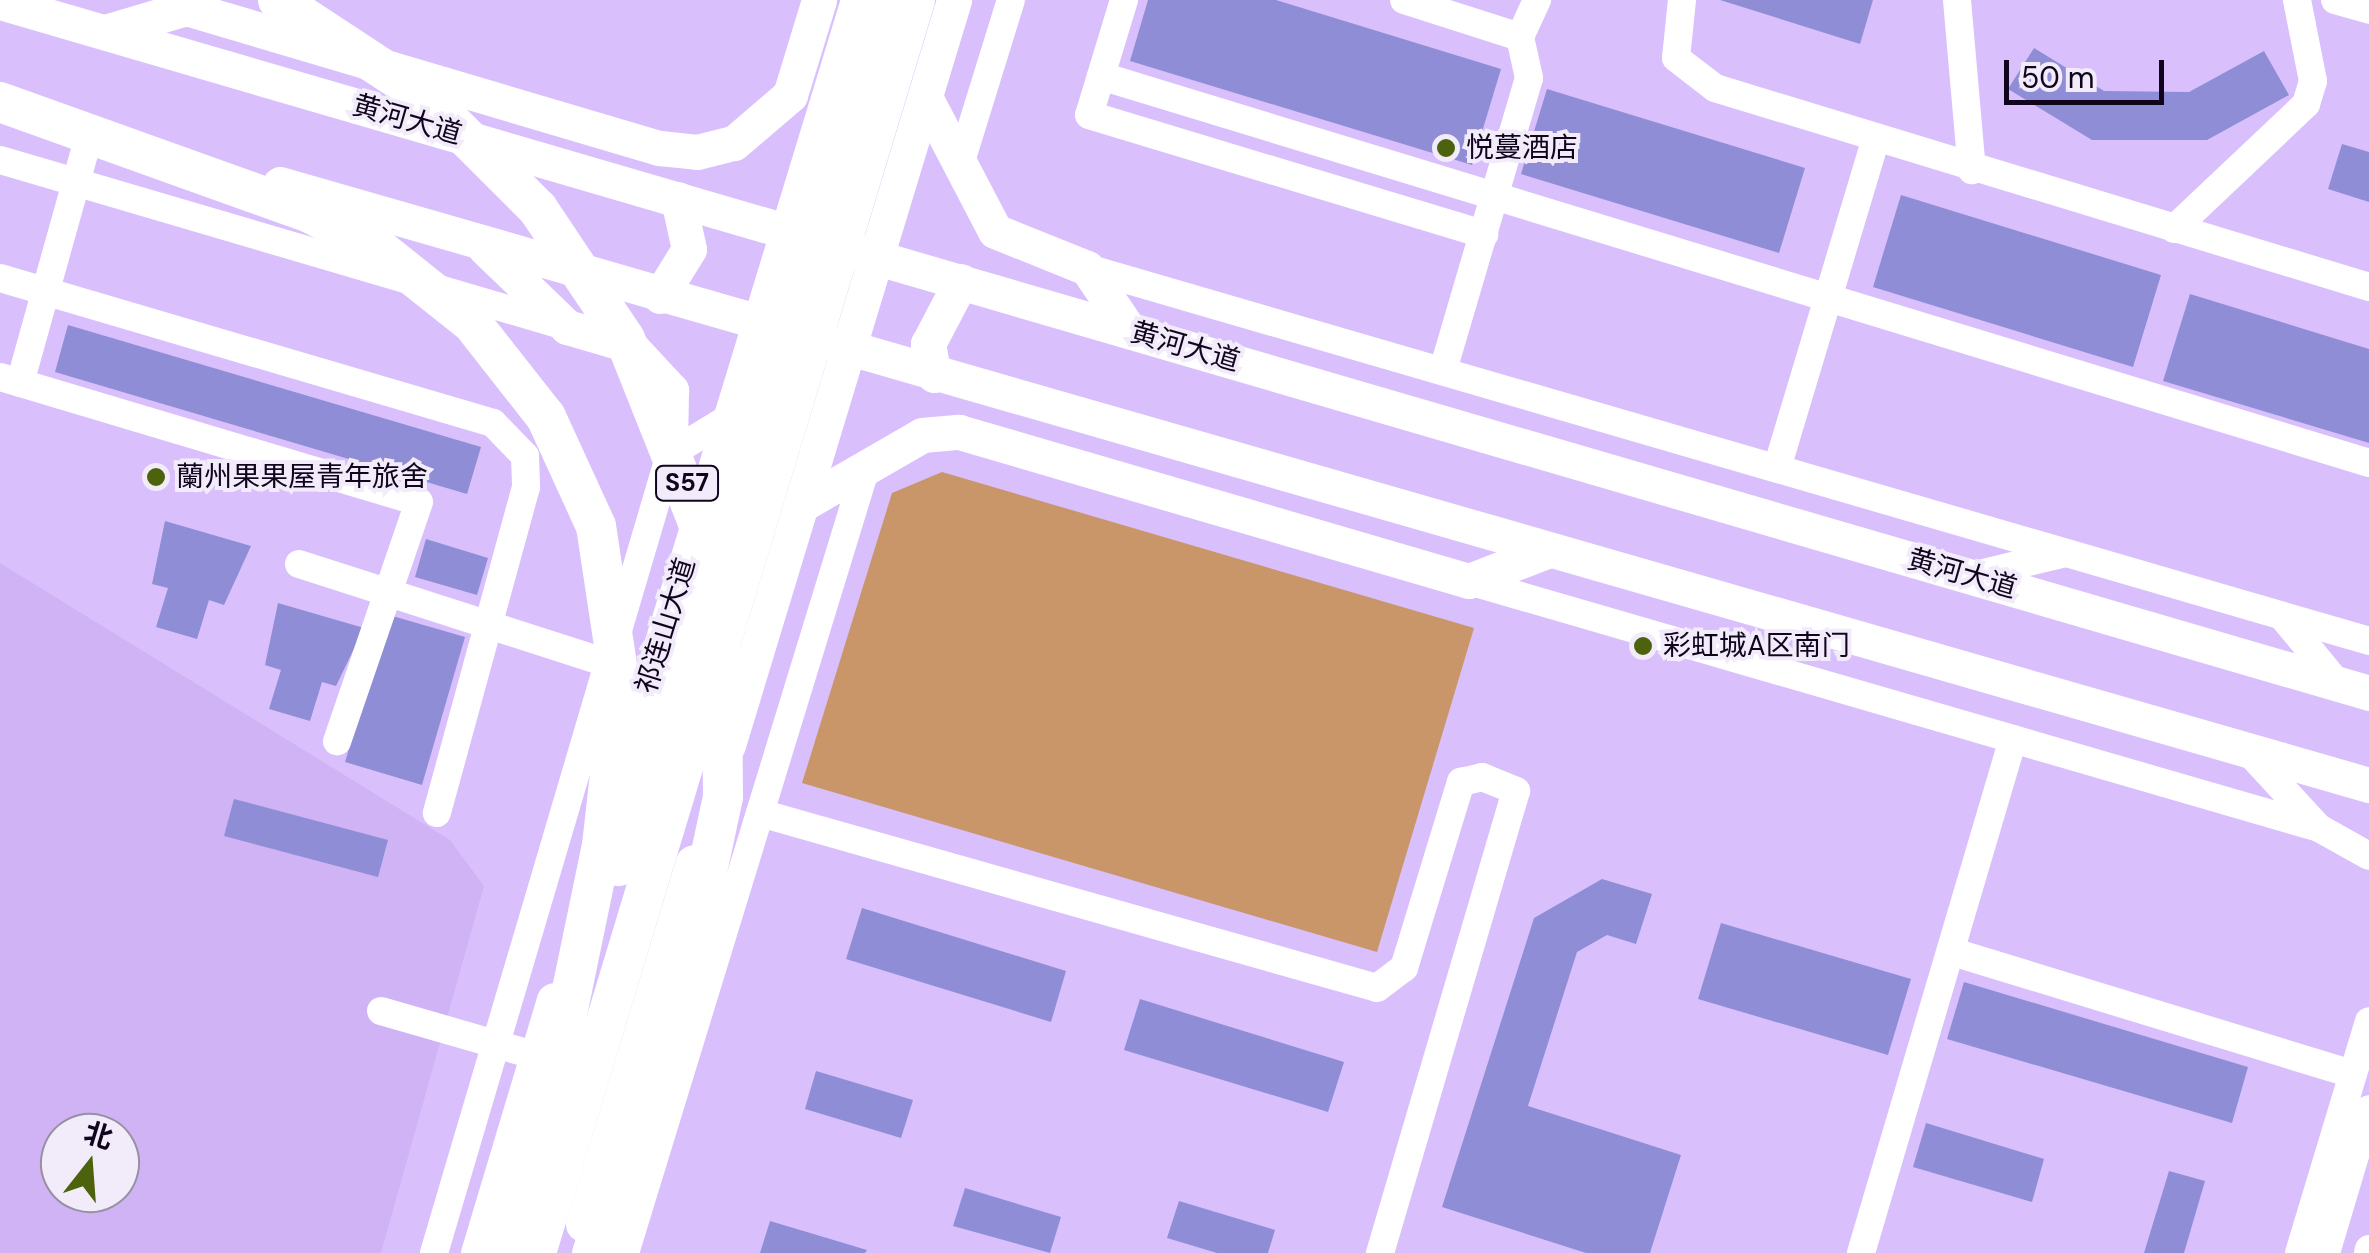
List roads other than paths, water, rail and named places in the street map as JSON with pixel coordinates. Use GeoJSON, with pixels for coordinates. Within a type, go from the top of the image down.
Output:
{"type":"FeatureCollection","features":[{"type":"Feature","properties":{"kind":"highway","name":"S57"},"geometry":{"type":"LineString","coordinates":[[278,0],[427,98],[538,209],[626,339],[698,522],[722,659],[723,797],[680,998],[592,1253]]}},
{"type":"Feature","properties":{"kind":"highway"},"geometry":{"type":"LineString","coordinates":[[544,1073],[880,0]]}},
{"type":"Feature","properties":{"kind":"highway"},"geometry":{"type":"LineString","coordinates":[[536,1253],[915,0]]}},
{"type":"Feature","properties":{"kind":"highway"},"geometry":{"type":"LineString","coordinates":[[0,102],[308,212],[379,249],[472,323],[546,417],[596,526],[620,685],[602,846],[502,1253]]}},
{"type":"Feature","properties":{"kind":"main road"},"geometry":{"type":"LineString","coordinates":[[104,32],[172,4],[660,148],[734,143],[790,96],[819,0]]}},
{"type":"Feature","properties":{"kind":"main road","name":"祁连山大道"},"geometry":{"type":"LineString","coordinates":[[478,1253],[544,1073],[729,418],[858,0]]}},
{"type":"Feature","properties":{"kind":"main road"},"geometry":{"type":"LineString","coordinates":[[574,1253],[954,0]]}},
{"type":"Feature","properties":{"kind":"main road","name":"黄河大道"},"geometry":{"type":"LineString","coordinates":[[0,2],[2354,688]]}},
{"type":"Feature","properties":{"kind":"main road"},"geometry":{"type":"LineString","coordinates":[[925,97],[962,158],[976,208],[995,231],[1086,268],[1129,330]]}},
{"type":"Feature","properties":{"kind":"main road"},"geometry":{"type":"LineString","coordinates":[[0,102],[1027,402],[2369,785]]}},
{"type":"Feature","properties":{"kind":"main road"},"geometry":{"type":"LineString","coordinates":[[548,112],[631,185]]}},
{"type":"Feature","properties":{"kind":"main road"},"geometry":{"type":"LineString","coordinates":[[660,296],[690,249],[678,198]]}},
{"type":"Feature","properties":{"kind":"main road"},"geometry":{"type":"LineString","coordinates":[[480,243],[567,327],[630,346],[671,390],[670,454]]}},
{"type":"Feature","properties":{"kind":"main road"},"geometry":{"type":"LineString","coordinates":[[934,375],[928,344],[960,281]]}},
{"type":"Feature","properties":{"kind":"main road"},"geometry":{"type":"LineString","coordinates":[[1027,402],[1078,467]]}},
{"type":"Feature","properties":{"kind":"main road"},"geometry":{"type":"LineString","coordinates":[[802,506],[863,478],[922,436],[959,432],[1469,580],[1549,550]]}},
{"type":"Feature","properties":{"kind":"street"},"geometry":{"type":"LineString","coordinates":[[962,158],[1011,0]]}},
{"type":"Feature","properties":{"kind":"street"},"geometry":{"type":"LineString","coordinates":[[1124,0],[1089,115],[1484,234]]}},
{"type":"Feature","properties":{"kind":"street"},"geometry":{"type":"LineString","coordinates":[[1404,0],[1520,37]]}},
{"type":"Feature","properties":{"kind":"street"},"geometry":{"type":"LineString","coordinates":[[1443,371],[1528,78],[1520,37],[1537,0]]}},
{"type":"Feature","properties":{"kind":"street"},"geometry":{"type":"LineString","coordinates":[[1682,0],[1672,33],[1676,58],[1692,78],[1972,170],[2369,287]]}},
{"type":"Feature","properties":{"kind":"street"},"geometry":{"type":"LineString","coordinates":[[1957,0],[1972,170]]}},
{"type":"Feature","properties":{"kind":"street"},"geometry":{"type":"LineString","coordinates":[[2174,229],[2306,104],[2313,81],[2297,0]]}},
{"type":"Feature","properties":{"kind":"street"},"geometry":{"type":"LineString","coordinates":[[2334,0],[2369,10]]}},
{"type":"Feature","properties":{"kind":"street"},"geometry":{"type":"LineString","coordinates":[[1101,76],[2369,463]]}},
{"type":"Feature","properties":{"kind":"street"},"geometry":{"type":"LineString","coordinates":[[90,129],[46,292],[10,380],[418,502],[337,741]]}},
{"type":"Feature","properties":{"kind":"street"},"geometry":{"type":"LineString","coordinates":[[1776,468],[1876,139]]}},
{"type":"Feature","properties":{"kind":"street"},"geometry":{"type":"LineString","coordinates":[[0,160],[567,327]]}},
{"type":"Feature","properties":{"kind":"street"},"geometry":{"type":"LineString","coordinates":[[1086,268],[2369,642]]}},
{"type":"Feature","properties":{"kind":"street"},"geometry":{"type":"LineString","coordinates":[[0,278],[493,423],[527,470],[490,625],[438,813]]}},
{"type":"Feature","properties":{"kind":"street"},"geometry":{"type":"LineString","coordinates":[[434,1253],[670,454],[729,418]]}},
{"type":"Feature","properties":{"kind":"street"},"geometry":{"type":"LineString","coordinates":[[625,1253],[863,478]]}},
{"type":"Feature","properties":{"kind":"street"},"geometry":{"type":"LineString","coordinates":[[1970,576],[2066,552]]}},
{"type":"Feature","properties":{"kind":"street"},"geometry":{"type":"LineString","coordinates":[[299,564],[608,663]]}},
{"type":"Feature","properties":{"kind":"street"},"geometry":{"type":"LineString","coordinates":[[1469,580],[2318,828],[2369,856]]}},
{"type":"Feature","properties":{"kind":"street"},"geometry":{"type":"LineString","coordinates":[[2282,616],[2354,688]]}},
{"type":"Feature","properties":{"kind":"street"},"geometry":{"type":"LineString","coordinates":[[1862,1253],[2013,739]]}},
{"type":"Feature","properties":{"kind":"street"},"geometry":{"type":"LineString","coordinates":[[2247,750],[2318,828]]}},
{"type":"Feature","properties":{"kind":"street"},"geometry":{"type":"LineString","coordinates":[[760,813],[1377,988],[1404,968],[1461,782],[1482,777],[1516,791],[1380,1253]]}},
{"type":"Feature","properties":{"kind":"street"},"geometry":{"type":"LineString","coordinates":[[1953,952],[2353,1074]]}},
{"type":"Feature","properties":{"kind":"street"},"geometry":{"type":"LineString","coordinates":[[381,1011],[497,1044],[544,1073]]}},
{"type":"Feature","properties":{"kind":"street"},"geometry":{"type":"LineString","coordinates":[[2299,1253],[2369,1020]]}},
{"type":"Feature","properties":{"kind":"street"},"geometry":{"type":"LineString","coordinates":[[2326,1253],[2369,1109]]}},
{"type":"Feature","properties":{"kind":"place","name":"悦蔓酒店"},"geometry":{"type":"Point","coordinates":[1446,148]}},
{"type":"Feature","properties":{"kind":"place","name":"蘭州果果屋青年旅舍"},"geometry":{"type":"Point","coordinates":[156,477]}},
{"type":"Feature","properties":{"kind":"place","name":"彩虹城A区南门"},"geometry":{"type":"Point","coordinates":[1643,646]}}]}
